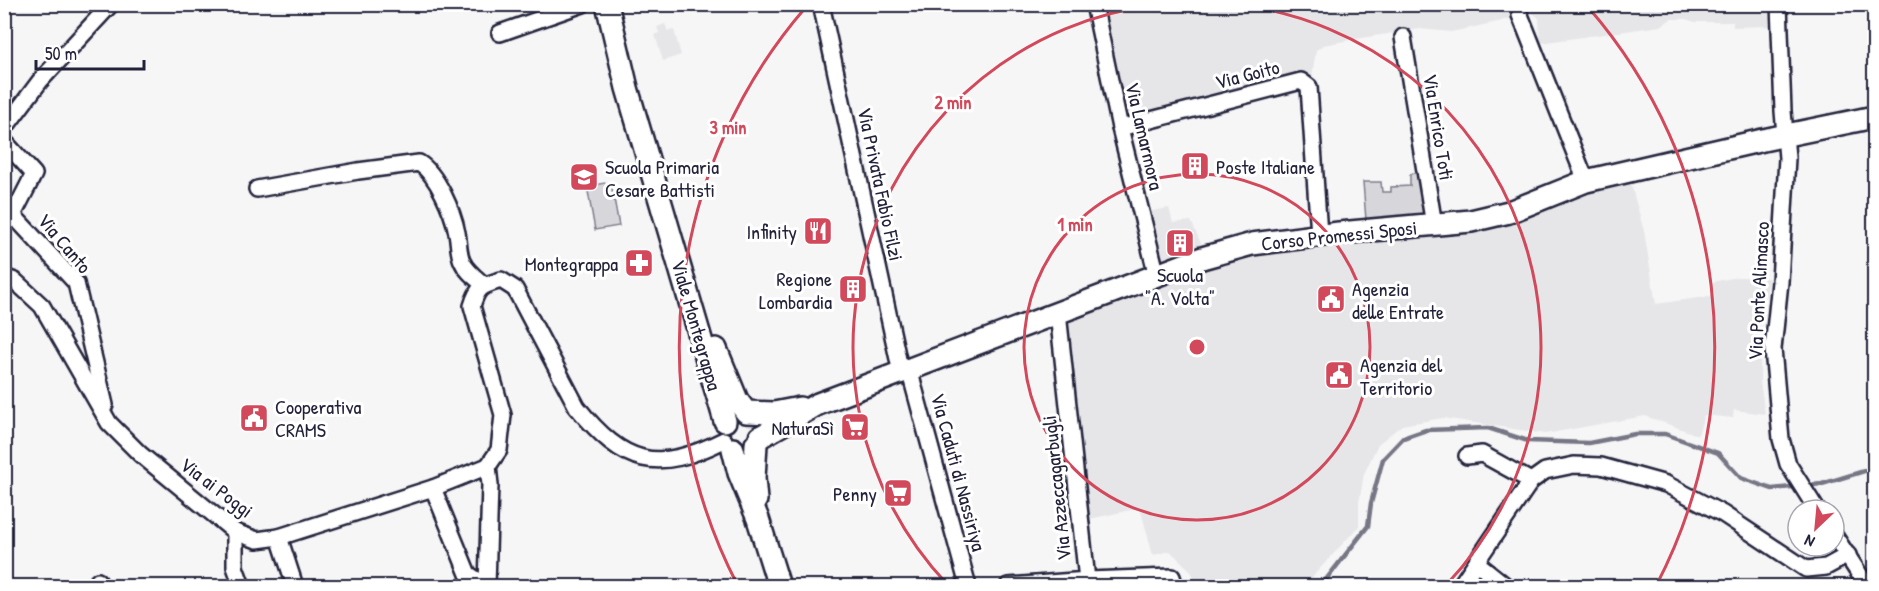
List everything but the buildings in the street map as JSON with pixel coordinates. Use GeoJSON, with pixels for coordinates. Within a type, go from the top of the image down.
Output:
{"type":"FeatureCollection","features":[{"type":"Feature","properties":{"kind":"street"},"geometry":{"type":"LineString","coordinates":[[4,129],[40,81],[111,4]]}},
{"type":"Feature","properties":{"kind":"street"},"geometry":{"type":"LineString","coordinates":[[500,33],[583,4]]}},
{"type":"Feature","properties":{"kind":"street","name":"Viale Montegrappa"},"geometry":{"type":"LineString","coordinates":[[607,4],[627,88],[670,230],[727,436],[758,519],[779,586]]}},
{"type":"Feature","properties":{"kind":"street","name":"Via Privata Fabio Filzi"},"geometry":{"type":"LineString","coordinates":[[820,4],[905,371]]}},
{"type":"Feature","properties":{"kind":"street","name":"Via Lamarmora"},"geometry":{"type":"LineString","coordinates":[[1094,4],[1120,128],[1157,276]]}},
{"type":"Feature","properties":{"kind":"street","name":"Via Ponte Alimasco"},"geometry":{"type":"LineString","coordinates":[[1779,4],[1787,158],[1780,282],[1773,345],[1781,440],[1788,464],[1809,498]]}},
{"type":"Feature","properties":{"kind":"street"},"geometry":{"type":"LineString","coordinates":[[1520,15],[1586,181]]}},
{"type":"Feature","properties":{"kind":"street","name":"Via Enrico Toti"},"geometry":{"type":"LineString","coordinates":[[1403,37],[1434,225]]}},
{"type":"Feature","properties":{"kind":"street","name":"Via Goito"},"geometry":{"type":"LineString","coordinates":[[1120,128],[1301,81],[1309,87],[1319,235]]}},
{"type":"Feature","properties":{"kind":"street","name":"Corso Promessi Sposi"},"geometry":{"type":"LineString","coordinates":[[746,412],[774,413],[818,404],[1202,258],[1252,244],[1319,235],[1471,221],[1509,212],[1586,181],[1875,117]]}},
{"type":"Feature","properties":{"kind":"street","name":"Via Canto"},"geometry":{"type":"LineString","coordinates":[[4,141],[34,174],[13,215],[76,283],[109,423]]}},
{"type":"Feature","properties":{"kind":"street"},"geometry":{"type":"LineString","coordinates":[[257,189],[419,163],[429,169],[446,202],[456,230],[461,260],[484,285]]}},
{"type":"Feature","properties":{"kind":"street","name":"Viale Montegrappa"},"geometry":{"type":"LineString","coordinates":[[670,230],[686,264],[733,391],[746,412]]}},
{"type":"Feature","properties":{"kind":"street","name":"Via ai Poggi"},"geometry":{"type":"LineString","coordinates":[[4,277],[15,281],[42,306],[109,423],[140,454],[236,532],[257,540],[279,537],[432,488],[488,466]]}},
{"type":"Feature","properties":{"kind":"street"},"geometry":{"type":"LineString","coordinates":[[487,586],[488,466],[499,450],[503,415],[472,306],[476,292],[484,285],[501,280],[514,289],[577,407],[591,424],[623,451],[640,459],[669,459],[696,454],[727,436]]}},
{"type":"Feature","properties":{"kind":"street","name":"Via Azzeccagarbugli"},"geometry":{"type":"LineString","coordinates":[[1008,586],[1087,580],[1058,313]]}},
{"type":"Feature","properties":{"kind":"street","name":"Via Caduti di Nassiriya"},"geometry":{"type":"LineString","coordinates":[[905,371],[968,586]]}},
{"type":"Feature","properties":{"kind":"street","name":"Corso Promessi Sposi"},"geometry":{"type":"LineString","coordinates":[[758,441],[818,404]]}},
{"type":"Feature","properties":{"kind":"street"},"geometry":{"type":"LineString","coordinates":[[746,412],[759,422],[761,429],[758,441],[749,449],[741,450],[727,436],[730,415],[746,412]]}},
{"type":"Feature","properties":{"kind":"street","name":"Viale Montegrappa"},"geometry":{"type":"LineString","coordinates":[[758,441],[754,478],[758,519]]}},
{"type":"Feature","properties":{"kind":"street"},"geometry":{"type":"LineString","coordinates":[[1467,456],[1482,454],[1531,481]]}},
{"type":"Feature","properties":{"kind":"street"},"geometry":{"type":"LineString","coordinates":[[1460,586],[1531,481],[1545,471],[1574,465],[1601,466],[1673,488],[1724,514],[1806,569],[1827,567],[1848,555]]}},
{"type":"Feature","properties":{"kind":"street"},"geometry":{"type":"LineString","coordinates":[[432,488],[468,574],[487,586]]}},
{"type":"Feature","properties":{"kind":"street"},"geometry":{"type":"LineString","coordinates":[[236,532],[235,567],[242,586]]}},
{"type":"Feature","properties":{"kind":"street"},"geometry":{"type":"LineString","coordinates":[[279,537],[295,586]]}},
{"type":"Feature","properties":{"kind":"street"},"geometry":{"type":"LineString","coordinates":[[1846,552],[1867,586]]}},
{"type":"Feature","properties":{"kind":"street"},"geometry":{"type":"LineString","coordinates":[[1477,563],[1506,586]]}},
{"type":"Feature","properties":{"kind":"street"},"geometry":{"type":"LineString","coordinates":[[1087,580],[1172,577],[1175,586]]}},
{"type":"Feature","properties":{"kind":"shaded area"},"geometry":{"type":"Polygon","coordinates":[[[1769,4],[1769,26],[1733,27],[1733,22],[1695,22],[1686,19],[1671,19],[1661,26],[1540,43],[1539,18],[1531,12],[1451,32],[1420,29],[1355,39],[1324,45],[1316,50],[1312,77],[1133,120],[1126,114],[1105,5],[1769,4]]]}},
{"type":"Feature","properties":{"kind":"shaded area"},"geometry":{"type":"Polygon","coordinates":[[[665,24],[668,31],[674,30],[681,55],[663,61],[655,35],[659,33],[657,27],[665,24]]]}},
{"type":"Feature","properties":{"kind":"shaded area"},"geometry":{"type":"Polygon","coordinates":[[[1420,172],[1425,214],[1366,220],[1363,182],[1381,182],[1382,192],[1391,192],[1391,187],[1410,186],[1410,174],[1420,172]]]}},
{"type":"Feature","properties":{"kind":"shaded area"},"geometry":{"type":"Polygon","coordinates":[[[1630,181],[1644,231],[1656,304],[1712,296],[1712,282],[1737,277],[1770,278],[1760,320],[1760,382],[1765,414],[1734,410],[1733,418],[1704,415],[1698,435],[1645,416],[1545,434],[1443,418],[1402,425],[1378,444],[1364,474],[1359,503],[1359,526],[1304,586],[1197,586],[1189,569],[1170,551],[1153,555],[1140,508],[1085,520],[1068,319],[1248,254],[1484,232],[1596,187],[1630,181]]]}},
{"type":"Feature","properties":{"kind":"shaded area"},"geometry":{"type":"Polygon","coordinates":[[[611,182],[619,226],[595,230],[587,186],[611,182]]]}},
{"type":"Feature","properties":{"kind":"shaded area"},"geometry":{"type":"Polygon","coordinates":[[[1169,208],[1173,223],[1191,221],[1202,246],[1158,266],[1146,212],[1169,208]]]}},
{"type":"Feature","properties":{"kind":"waterway"},"geometry":{"type":"LineString","coordinates":[[1321,586],[1368,526],[1371,503],[1383,459],[1403,438],[1426,430],[1488,428],[1528,441],[1589,443],[1635,434],[1665,434],[1718,453],[1741,478],[1772,489],[1822,484],[1874,468]]}},
{"type":"Feature","properties":{"kind":"place","name":"Poste Italiane"},"geometry":{"type":"Point","coordinates":[1195,166]}},
{"type":"Feature","properties":{"kind":"place","name":"Scuola Primaria Cesare Battisti"},"geometry":{"type":"Point","coordinates":[584,177]}},
{"type":"Feature","properties":{"kind":"place","name":"Infinity"},"geometry":{"type":"Point","coordinates":[818,231]}},
{"type":"Feature","properties":{"kind":"place","name":"Scuola \"A. Volta\""},"geometry":{"type":"Point","coordinates":[1180,243]}},
{"type":"Feature","properties":{"kind":"place","name":"Montegrappa"},"geometry":{"type":"Point","coordinates":[639,263]}},
{"type":"Feature","properties":{"kind":"place","name":"Regione Lombardia"},"geometry":{"type":"Point","coordinates":[853,289]}},
{"type":"Feature","properties":{"kind":"place","name":"Agenzia delle Entrate"},"geometry":{"type":"Point","coordinates":[1331,299]}},
{"type":"Feature","properties":{"kind":"place","name":"Agenzia del Territorio"},"geometry":{"type":"Point","coordinates":[1339,375]}},
{"type":"Feature","properties":{"kind":"place","name":"Cooperativa CRAMS"},"geometry":{"type":"Point","coordinates":[254,418]}},
{"type":"Feature","properties":{"kind":"place","name":"NaturaSì"},"geometry":{"type":"Point","coordinates":[855,427]}},
{"type":"Feature","properties":{"kind":"place","name":"Penny"},"geometry":{"type":"Point","coordinates":[898,493]}}]}
